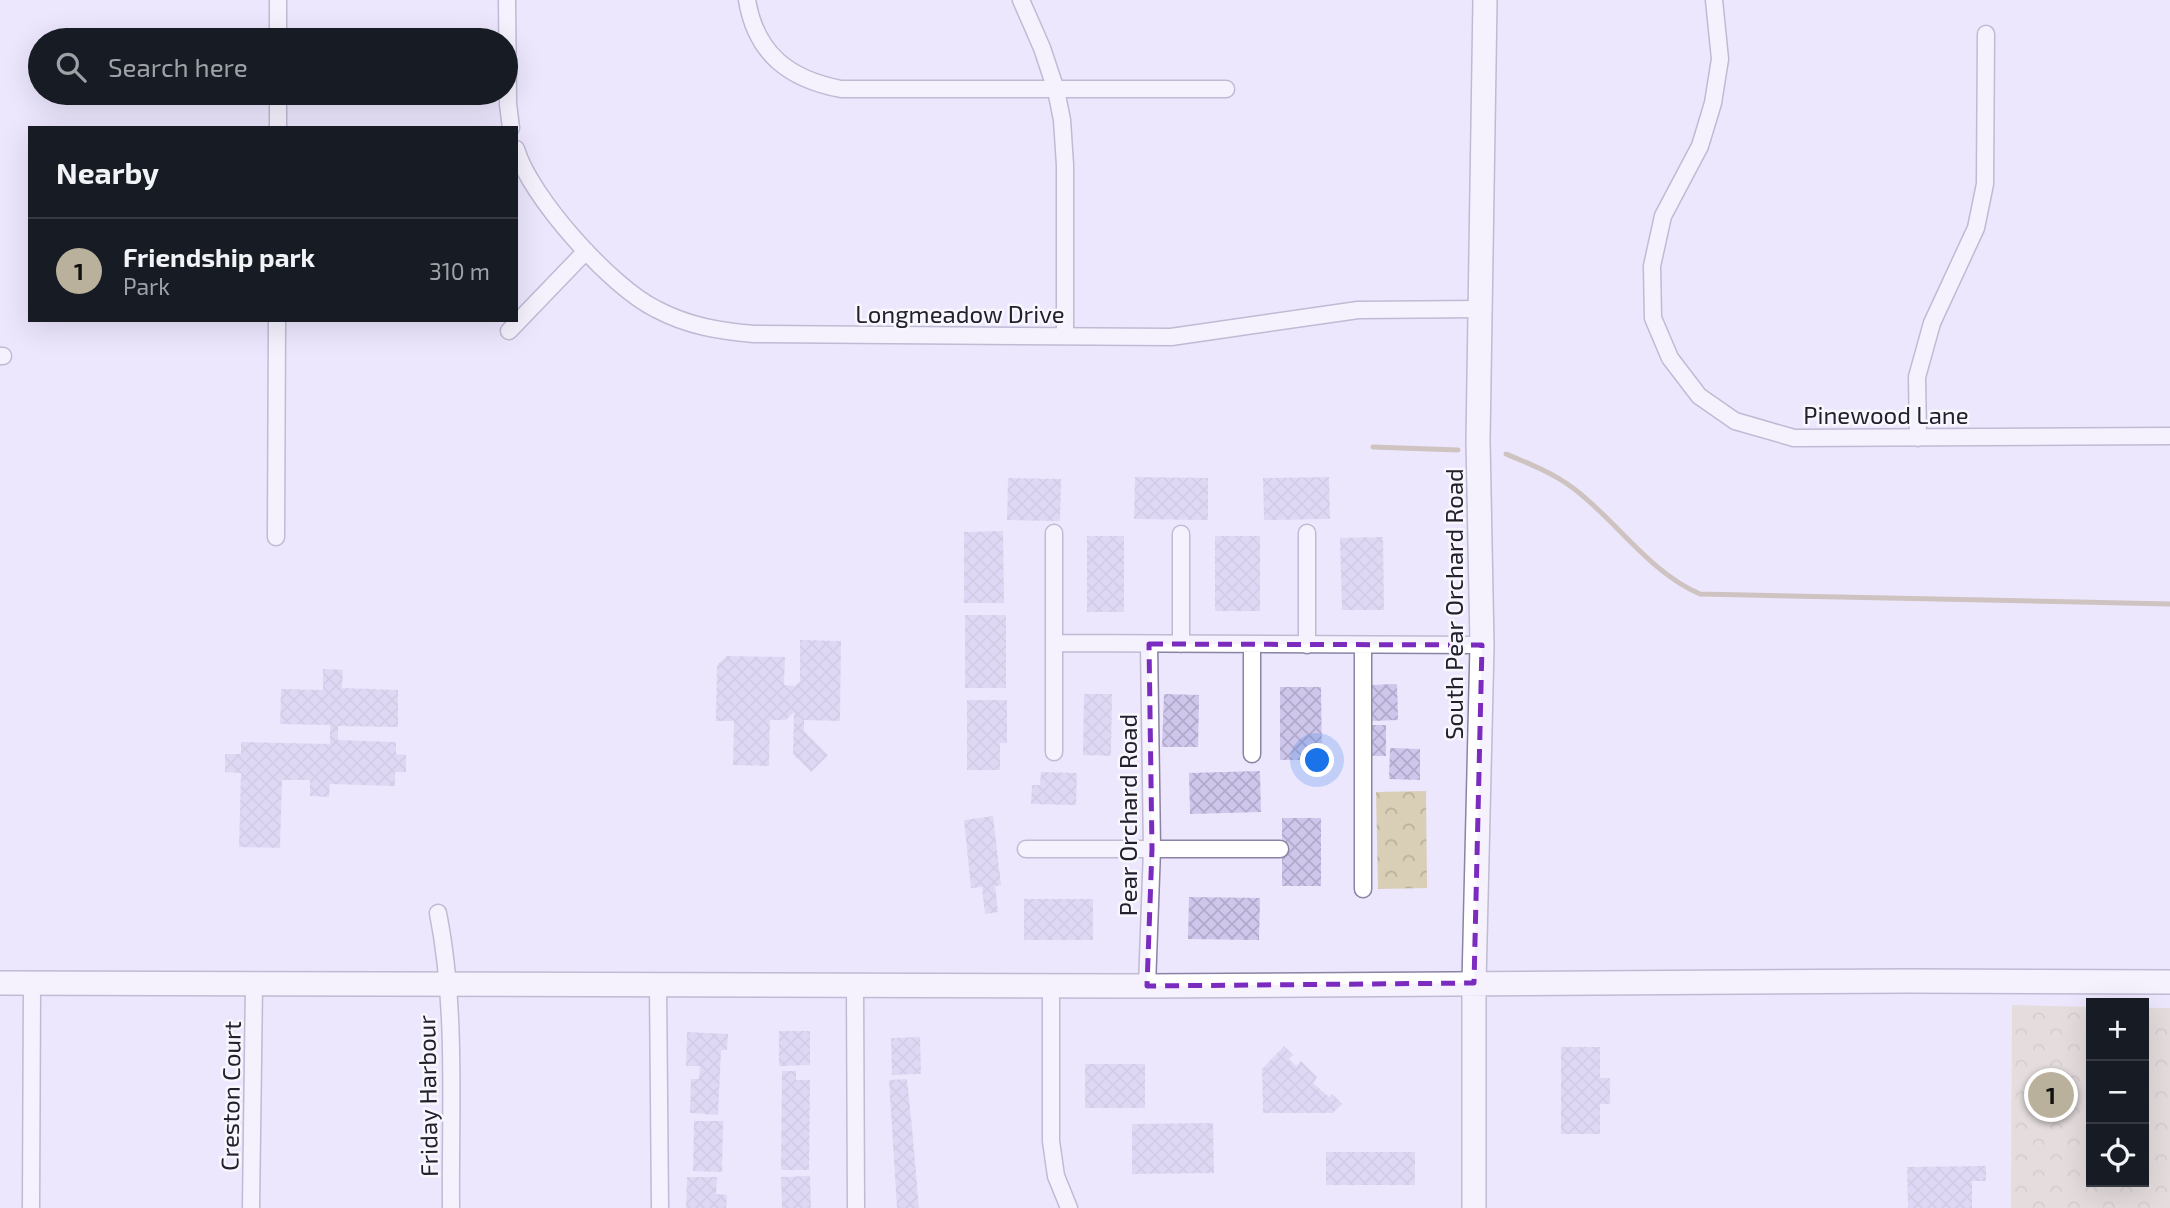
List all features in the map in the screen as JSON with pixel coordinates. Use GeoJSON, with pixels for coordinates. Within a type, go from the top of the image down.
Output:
{"type":"FeatureCollection","features":[{"type":"Feature","properties":{"kind":"main road","name":"South Pear Orchard Road"},"geometry":{"type":"LineString","coordinates":[[1474,1208],[1474,983],[1482,645],[1478,441],[1486,0]]}},
{"type":"Feature","properties":{"kind":"main road"},"geometry":{"type":"LineString","coordinates":[[0,983],[1147,986],[2170,982]]}},
{"type":"Feature","properties":{"kind":"street"},"geometry":{"type":"LineString","coordinates":[[278,0],[278,28]]}},
{"type":"Feature","properties":{"kind":"street"},"geometry":{"type":"LineString","coordinates":[[507,0],[507,28]]}},
{"type":"Feature","properties":{"kind":"street"},"geometry":{"type":"LineString","coordinates":[[747,0],[756,33],[765,48],[795,75],[816,84],[841,89],[1226,89]]}},
{"type":"Feature","properties":{"kind":"street"},"geometry":{"type":"LineString","coordinates":[[1021,0],[1042,48],[1056,90],[1062,120],[1065,164],[1065,336]]}},
{"type":"Feature","properties":{"kind":"street","name":"Pinewood Lane"},"geometry":{"type":"LineString","coordinates":[[1714,0],[1720,59],[1713,103],[1700,146],[1663,216],[1652,266],[1653,318],[1670,358],[1699,396],[1735,421],[1794,438],[2170,436]]}},
{"type":"Feature","properties":{"kind":"street"},"geometry":{"type":"LineString","coordinates":[[1918,438],[1917,377],[1932,323],[1976,228],[1985,184],[1986,34]]}},
{"type":"Feature","properties":{"kind":"street"},"geometry":{"type":"LineString","coordinates":[[278,105],[278,126]]}},
{"type":"Feature","properties":{"kind":"street"},"geometry":{"type":"LineString","coordinates":[[508,105],[510,126]]}},
{"type":"Feature","properties":{"kind":"street","name":"Longmeadow Drive"},"geometry":{"type":"LineString","coordinates":[[518,153],[534,186],[557,218],[586,251],[623,285],[653,308],[685,322],[716,331],[754,334],[1171,337],[1358,310],[1481,309]]}},
{"type":"Feature","properties":{"kind":"street"},"geometry":{"type":"LineString","coordinates":[[518,322],[586,251]]}},
{"type":"Feature","properties":{"kind":"street"},"geometry":{"type":"LineString","coordinates":[[276,537],[277,322]]}},
{"type":"Feature","properties":{"kind":"street"},"geometry":{"type":"LineString","coordinates":[[509,331],[518,322]]}},
{"type":"Feature","properties":{"kind":"street"},"geometry":{"type":"LineString","coordinates":[[1054,533],[1054,752]]}},
{"type":"Feature","properties":{"kind":"street"},"geometry":{"type":"LineString","coordinates":[[1307,533],[1307,645]]}},
{"type":"Feature","properties":{"kind":"street"},"geometry":{"type":"LineString","coordinates":[[1181,534],[1181,644]]}},
{"type":"Feature","properties":{"kind":"street"},"geometry":{"type":"LineString","coordinates":[[1054,643],[1482,645]]}},
{"type":"Feature","properties":{"kind":"street","name":"Pear Orchard Road"},"geometry":{"type":"LineString","coordinates":[[1147,986],[1152,849],[1149,644]]}},
{"type":"Feature","properties":{"kind":"street"},"geometry":{"type":"LineString","coordinates":[[1252,645],[1252,754]]}},
{"type":"Feature","properties":{"kind":"street"},"geometry":{"type":"LineString","coordinates":[[1363,645],[1363,889]]}},
{"type":"Feature","properties":{"kind":"street"},"geometry":{"type":"LineString","coordinates":[[1026,849],[1280,849]]}},
{"type":"Feature","properties":{"kind":"street","name":"Friday Harbour"},"geometry":{"type":"LineString","coordinates":[[438,913],[444,942],[450,1015],[450,1208]]}},
{"type":"Feature","properties":{"kind":"street"},"geometry":{"type":"LineString","coordinates":[[31,1208],[32,983]]}},
{"type":"Feature","properties":{"kind":"street","name":"Creston Court"},"geometry":{"type":"LineString","coordinates":[[251,1208],[254,984]]}},
{"type":"Feature","properties":{"kind":"street"},"geometry":{"type":"LineString","coordinates":[[657,984],[660,1208]]}},
{"type":"Feature","properties":{"kind":"street"},"geometry":{"type":"LineString","coordinates":[[855,984],[856,1208]]}},
{"type":"Feature","properties":{"kind":"street"},"geometry":{"type":"LineString","coordinates":[[1051,985],[1051,1141],[1056,1176],[1069,1208]]}},
{"type":"Feature","properties":{"kind":"highlighted area"},"geometry":{"type":"Polygon","coordinates":[[[1149,644],[1482,645],[1474,983],[1147,986],[1152,849],[1149,644]]]}},
{"type":"Feature","properties":{"kind":"green space"},"geometry":{"type":"Polygon","coordinates":[[[1426,791],[1427,888],[1378,889],[1376,792],[1426,791]]]}},
{"type":"Feature","properties":{"kind":"green space"},"geometry":{"type":"Polygon","coordinates":[[[2012,1005],[2086,1007],[2086,1187],[2149,1187],[2149,1008],[2170,1008],[2170,1208],[2011,1208],[2012,1005]]]}},
{"type":"Feature","properties":{"kind":"building"},"geometry":{"type":"Polygon","coordinates":[[[1135,477],[1208,478],[1208,520],[1134,519],[1135,477]]]}},
{"type":"Feature","properties":{"kind":"building"},"geometry":{"type":"Polygon","coordinates":[[[1329,477],[1330,519],[1264,520],[1263,478],[1329,477]]]}},
{"type":"Feature","properties":{"kind":"building"},"geometry":{"type":"Polygon","coordinates":[[[1008,478],[1061,479],[1060,521],[1007,520],[1008,478]]]}},
{"type":"Feature","properties":{"kind":"building"},"geometry":{"type":"Polygon","coordinates":[[[1003,531],[1004,603],[964,603],[964,532],[1003,531]]]}},
{"type":"Feature","properties":{"kind":"building"},"geometry":{"type":"Polygon","coordinates":[[[1087,536],[1124,536],[1124,612],[1087,612],[1087,536]]]}},
{"type":"Feature","properties":{"kind":"building"},"geometry":{"type":"Polygon","coordinates":[[[1215,536],[1260,536],[1260,611],[1215,611],[1215,536]]]}},
{"type":"Feature","properties":{"kind":"building"},"geometry":{"type":"Polygon","coordinates":[[[1383,537],[1384,610],[1342,610],[1340,538],[1383,537]]]}},
{"type":"Feature","properties":{"kind":"building"},"geometry":{"type":"Polygon","coordinates":[[[965,615],[1006,615],[1006,688],[965,688],[965,615]]]}},
{"type":"Feature","properties":{"kind":"building"},"geometry":{"type":"Polygon","coordinates":[[[800,640],[841,641],[840,721],[804,720],[804,731],[828,755],[811,772],[793,754],[794,712],[786,720],[770,720],[769,766],[733,765],[734,721],[716,721],[717,665],[727,656],[785,657],[784,685],[795,686],[800,681],[800,640]]]}},
{"type":"Feature","properties":{"kind":"building"},"geometry":{"type":"Polygon","coordinates":[[[323,669],[343,670],[342,688],[398,690],[398,727],[338,726],[338,740],[396,742],[396,754],[406,755],[406,772],[395,772],[395,786],[330,784],[329,797],[310,796],[310,780],[282,780],[280,848],[239,847],[241,773],[225,772],[225,754],[241,754],[241,742],[330,744],[330,725],[280,724],[281,689],[323,690],[323,669]]]}},
{"type":"Feature","properties":{"kind":"building"},"geometry":{"type":"Polygon","coordinates":[[[1397,684],[1398,720],[1371,721],[1371,685],[1397,684]]]}},
{"type":"Feature","properties":{"kind":"building"},"geometry":{"type":"Polygon","coordinates":[[[1280,687],[1321,687],[1322,760],[1280,760],[1280,687]]]}},
{"type":"Feature","properties":{"kind":"building"},"geometry":{"type":"Polygon","coordinates":[[[1084,694],[1112,694],[1111,756],[1083,755],[1084,694]]]}},
{"type":"Feature","properties":{"kind":"building"},"geometry":{"type":"Polygon","coordinates":[[[1164,694],[1199,695],[1198,747],[1162,747],[1164,694]]]}},
{"type":"Feature","properties":{"kind":"building"},"geometry":{"type":"Polygon","coordinates":[[[967,700],[1007,700],[1007,743],[1000,743],[1000,770],[967,770],[967,700]]]}},
{"type":"Feature","properties":{"kind":"building"},"geometry":{"type":"Polygon","coordinates":[[[1371,725],[1386,725],[1386,756],[1371,756],[1371,725]]]}},
{"type":"Feature","properties":{"kind":"building"},"geometry":{"type":"Polygon","coordinates":[[[1390,748],[1420,749],[1420,780],[1389,779],[1390,748]]]}},
{"type":"Feature","properties":{"kind":"building"},"geometry":{"type":"Polygon","coordinates":[[[1260,771],[1261,812],[1190,814],[1189,773],[1260,771]]]}},
{"type":"Feature","properties":{"kind":"building"},"geometry":{"type":"Polygon","coordinates":[[[1041,772],[1077,773],[1076,805],[1031,804],[1032,785],[1040,785],[1041,772]]]}},
{"type":"Feature","properties":{"kind":"building"},"geometry":{"type":"Polygon","coordinates":[[[993,816],[1001,885],[995,886],[998,912],[985,914],[982,887],[971,888],[964,820],[993,816]]]}},
{"type":"Feature","properties":{"kind":"building"},"geometry":{"type":"Polygon","coordinates":[[[1282,818],[1321,818],[1321,886],[1282,886],[1282,818]]]}},
{"type":"Feature","properties":{"kind":"building"},"geometry":{"type":"Polygon","coordinates":[[[1189,897],[1260,898],[1259,940],[1188,939],[1189,897]]]}},
{"type":"Feature","properties":{"kind":"building"},"geometry":{"type":"Polygon","coordinates":[[[1024,899],[1093,899],[1093,940],[1024,940],[1024,899]]]}},
{"type":"Feature","properties":{"kind":"building"},"geometry":{"type":"Polygon","coordinates":[[[779,1031],[810,1031],[810,1065],[779,1066],[779,1031]]]}},
{"type":"Feature","properties":{"kind":"building"},"geometry":{"type":"Polygon","coordinates":[[[687,1032],[728,1034],[727,1050],[721,1050],[718,1115],[690,1113],[691,1079],[699,1079],[700,1066],[686,1066],[687,1032]]]}},
{"type":"Feature","properties":{"kind":"building"},"geometry":{"type":"Polygon","coordinates":[[[920,1037],[921,1074],[892,1075],[891,1038],[920,1037]]]}},
{"type":"Feature","properties":{"kind":"building"},"geometry":{"type":"Polygon","coordinates":[[[1284,1046],[1293,1055],[1289,1059],[1296,1066],[1301,1061],[1317,1077],[1313,1083],[1329,1097],[1332,1094],[1342,1104],[1333,1113],[1263,1113],[1262,1069],[1284,1046]]]}},
{"type":"Feature","properties":{"kind":"building"},"geometry":{"type":"Polygon","coordinates":[[[1561,1047],[1600,1047],[1600,1078],[1610,1078],[1610,1104],[1600,1104],[1600,1134],[1561,1134],[1561,1047]]]}},
{"type":"Feature","properties":{"kind":"building"},"geometry":{"type":"Polygon","coordinates":[[[1085,1064],[1145,1064],[1145,1108],[1085,1108],[1085,1064]]]}},
{"type":"Feature","properties":{"kind":"building"},"geometry":{"type":"Polygon","coordinates":[[[782,1071],[796,1071],[796,1080],[810,1080],[809,1170],[781,1170],[782,1071]]]}},
{"type":"Feature","properties":{"kind":"building"},"geometry":{"type":"Polygon","coordinates":[[[907,1079],[919,1208],[897,1208],[889,1080],[907,1079]]]}},
{"type":"Feature","properties":{"kind":"building"},"geometry":{"type":"Polygon","coordinates":[[[694,1121],[723,1121],[722,1172],[693,1171],[694,1121]]]}},
{"type":"Feature","properties":{"kind":"building"},"geometry":{"type":"Polygon","coordinates":[[[1213,1123],[1214,1173],[1132,1174],[1132,1124],[1213,1123]]]}},
{"type":"Feature","properties":{"kind":"building"},"geometry":{"type":"Polygon","coordinates":[[[1326,1152],[1415,1152],[1415,1185],[1326,1185],[1326,1152]]]}},
{"type":"Feature","properties":{"kind":"building"},"geometry":{"type":"Polygon","coordinates":[[[1986,1166],[1986,1181],[1972,1181],[1972,1208],[1908,1208],[1907,1167],[1986,1166]]]}},
{"type":"Feature","properties":{"kind":"building"},"geometry":{"type":"Polygon","coordinates":[[[810,1176],[811,1208],[782,1208],[781,1177],[810,1176]]]}},
{"type":"Feature","properties":{"kind":"building"},"geometry":{"type":"Polygon","coordinates":[[[687,1177],[717,1177],[716,1194],[727,1195],[726,1208],[686,1208],[687,1177]]]}},
{"type":"Feature","properties":{"kind":"waterway"},"geometry":{"type":"LineString","coordinates":[[1373,447],[1458,450]]}},
{"type":"Feature","properties":{"kind":"waterway"},"geometry":{"type":"LineString","coordinates":[[1506,454],[1549,473],[1573,488],[1665,573],[1700,594],[2170,604]]}},
{"type":"Feature","properties":{"kind":"place","name":"Friendship park"},"geometry":{"type":"Point","coordinates":[2051,1095]}}]}
